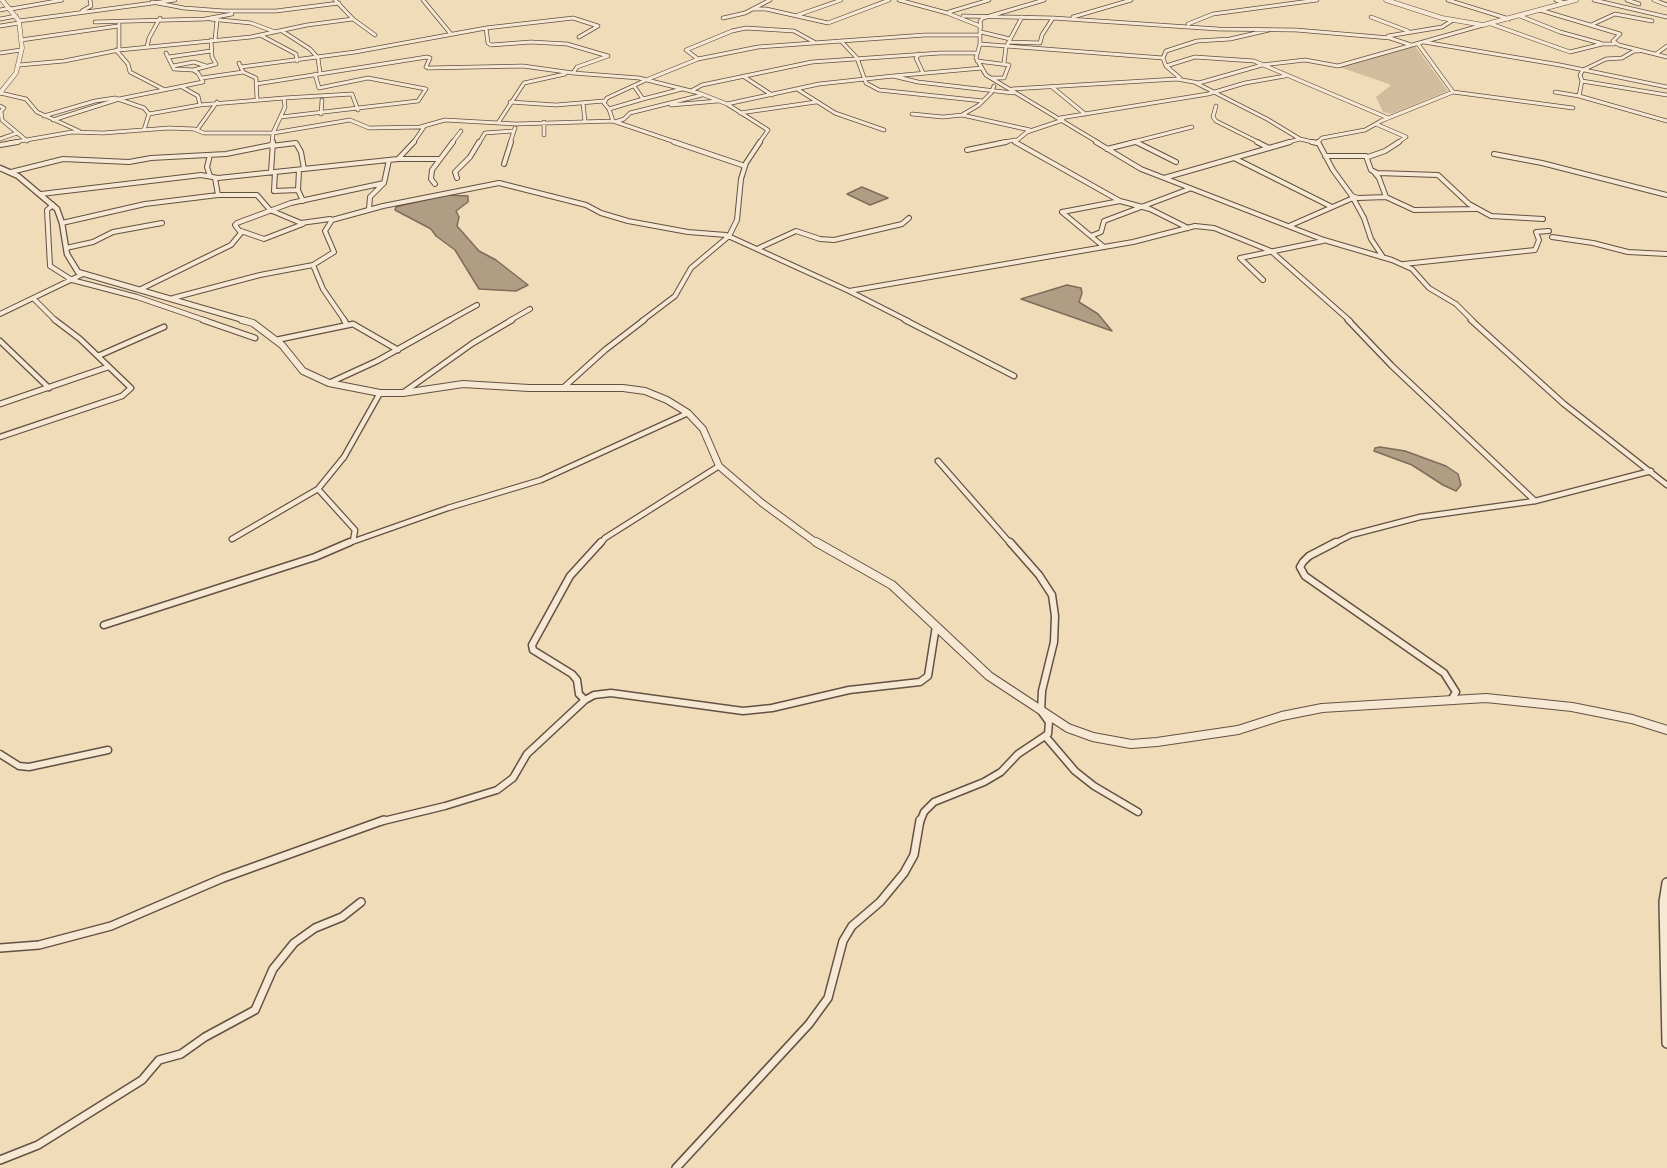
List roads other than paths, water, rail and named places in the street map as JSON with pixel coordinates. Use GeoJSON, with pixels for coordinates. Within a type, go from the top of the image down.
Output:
{"type":"FeatureCollection","features":[{"type":"Feature","properties":{"kind":"street"},"geometry":{"type":"LineString","coordinates":[[2,0],[19,22],[21,50],[20,65],[0,93],[26,99],[31,108],[44,116],[81,132]]}},
{"type":"Feature","properties":{"kind":"street"},"geometry":{"type":"LineString","coordinates":[[0,10],[62,0]]}},
{"type":"Feature","properties":{"kind":"street"},"geometry":{"type":"LineString","coordinates":[[71,15],[89,8],[90,0]]}},
{"type":"Feature","properties":{"kind":"street"},"geometry":{"type":"LineString","coordinates":[[0,26],[175,0]]}},
{"type":"Feature","properties":{"kind":"street"},"geometry":{"type":"LineString","coordinates":[[335,0],[353,19],[375,36]]}},
{"type":"Feature","properties":{"kind":"street"},"geometry":{"type":"LineString","coordinates":[[423,0],[451,34]]}},
{"type":"Feature","properties":{"kind":"street"},"geometry":{"type":"LineString","coordinates":[[723,18],[753,9],[770,0]]}},
{"type":"Feature","properties":{"kind":"street"},"geometry":{"type":"LineString","coordinates":[[796,16],[841,0]]}},
{"type":"Feature","properties":{"kind":"street"},"geometry":{"type":"LineString","coordinates":[[753,9],[766,9],[831,23],[889,0]]}},
{"type":"Feature","properties":{"kind":"street"},"geometry":{"type":"LineString","coordinates":[[899,0],[947,13],[981,31],[1010,40],[1040,43],[1042,35],[1053,18]]}},
{"type":"Feature","properties":{"kind":"street"},"geometry":{"type":"LineString","coordinates":[[947,13],[989,0]]}},
{"type":"Feature","properties":{"kind":"street"},"geometry":{"type":"LineString","coordinates":[[994,86],[991,78],[978,62],[980,21],[1044,0]]}},
{"type":"Feature","properties":{"kind":"street"},"geometry":{"type":"LineString","coordinates":[[1065,19],[1131,0]]}},
{"type":"Feature","properties":{"kind":"street"},"geometry":{"type":"LineString","coordinates":[[1183,25],[1201,21],[1213,14],[1317,0]]}},
{"type":"Feature","properties":{"kind":"street"},"geometry":{"type":"LineString","coordinates":[[1386,0],[1453,20],[1483,25]]}},
{"type":"Feature","properties":{"kind":"street"},"geometry":{"type":"LineString","coordinates":[[1448,0],[1509,19]]}},
{"type":"Feature","properties":{"kind":"street"},"geometry":{"type":"LineString","coordinates":[[1556,0],[1565,3]]}},
{"type":"Feature","properties":{"kind":"street"},"geometry":{"type":"LineString","coordinates":[[1196,83],[1262,65],[1309,59],[1338,66],[1576,0]]}},
{"type":"Feature","properties":{"kind":"street"},"geometry":{"type":"LineString","coordinates":[[1594,0],[1666,16]]}},
{"type":"Feature","properties":{"kind":"street"},"geometry":{"type":"LineString","coordinates":[[1627,0],[1639,4]]}},
{"type":"Feature","properties":{"kind":"street"},"geometry":{"type":"LineString","coordinates":[[1654,0],[1667,5]]}},
{"type":"Feature","properties":{"kind":"street"},"geometry":{"type":"LineString","coordinates":[[152,2],[190,9],[254,11],[285,10],[339,3]]}},
{"type":"Feature","properties":{"kind":"street"},"geometry":{"type":"LineString","coordinates":[[173,19],[190,9]]}},
{"type":"Feature","properties":{"kind":"street"},"geometry":{"type":"LineString","coordinates":[[1540,10],[1620,34],[1613,41],[1619,45]]}},
{"type":"Feature","properties":{"kind":"street"},"geometry":{"type":"LineString","coordinates":[[205,19],[254,11]]}},
{"type":"Feature","properties":{"kind":"street"},"geometry":{"type":"LineString","coordinates":[[1591,25],[1615,14],[1652,21]]}},
{"type":"Feature","properties":{"kind":"street"},"geometry":{"type":"LineString","coordinates":[[0,19],[16,16]]}},
{"type":"Feature","properties":{"kind":"street"},"geometry":{"type":"LineString","coordinates":[[955,16],[1053,18],[1218,29],[1270,29],[1386,37],[1411,45]]}},
{"type":"Feature","properties":{"kind":"street"},"geometry":{"type":"LineString","coordinates":[[1520,16],[1554,30],[1602,44],[1619,45],[1667,57]]}},
{"type":"Feature","properties":{"kind":"street"},"geometry":{"type":"LineString","coordinates":[[1004,63],[1006,47],[1022,17]]}},
{"type":"Feature","properties":{"kind":"street"},"geometry":{"type":"LineString","coordinates":[[1371,17],[1408,31]]}},
{"type":"Feature","properties":{"kind":"street"},"geometry":{"type":"LineString","coordinates":[[147,47],[149,38],[160,18]]}},
{"type":"Feature","properties":{"kind":"street"},"geometry":{"type":"LineString","coordinates":[[21,40],[160,18],[251,23],[275,32]]}},
{"type":"Feature","properties":{"kind":"street"},"geometry":{"type":"LineString","coordinates":[[202,78],[241,67],[318,58],[486,28],[573,18],[598,26],[579,37]]}},
{"type":"Feature","properties":{"kind":"street"},"geometry":{"type":"LineString","coordinates":[[20,65],[64,61],[118,50],[262,36],[353,19]]}},
{"type":"Feature","properties":{"kind":"street"},"geometry":{"type":"LineString","coordinates":[[166,53],[174,69],[178,70],[193,70],[216,64],[211,51],[217,20]]}},
{"type":"Feature","properties":{"kind":"street"},"geometry":{"type":"LineString","coordinates":[[1386,37],[1408,31],[1442,27],[1453,20]]}},
{"type":"Feature","properties":{"kind":"street"},"geometry":{"type":"LineString","coordinates":[[95,22],[119,24]]}},
{"type":"Feature","properties":{"kind":"street"},"geometry":{"type":"LineString","coordinates":[[119,24],[118,50],[128,64],[130,72],[163,89]]}},
{"type":"Feature","properties":{"kind":"street"},"geometry":{"type":"LineString","coordinates":[[1491,24],[1570,52],[1602,44]]}},
{"type":"Feature","properties":{"kind":"street"},"geometry":{"type":"LineString","coordinates":[[486,28],[488,43],[491,45],[531,42],[567,44],[609,57],[577,67],[573,73],[524,83],[498,123]]}},
{"type":"Feature","properties":{"kind":"street"},"geometry":{"type":"LineString","coordinates":[[698,59],[686,50],[732,31],[746,28],[794,31],[815,42]]}},
{"type":"Feature","properties":{"kind":"street"},"geometry":{"type":"LineString","coordinates":[[1182,79],[1166,66],[1163,58],[1166,51],[1197,41],[1230,39],[1263,33],[1270,29]]}},
{"type":"Feature","properties":{"kind":"street"},"geometry":{"type":"LineString","coordinates":[[281,117],[358,110],[420,100],[420,94],[426,89],[368,78],[318,87],[318,58],[304,44],[282,31]]}},
{"type":"Feature","properties":{"kind":"street"},"geometry":{"type":"LineString","coordinates":[[510,102],[583,104],[604,101],[646,80],[698,59],[758,47],[981,31]]}},
{"type":"Feature","properties":{"kind":"street"},"geometry":{"type":"LineString","coordinates":[[262,36],[296,54],[297,61]]}},
{"type":"Feature","properties":{"kind":"street"},"geometry":{"type":"LineString","coordinates":[[840,41],[844,42],[857,58],[864,80],[873,88],[888,92],[982,101]]}},
{"type":"Feature","properties":{"kind":"street"},"geometry":{"type":"LineString","coordinates":[[1423,42],[1667,87]]}},
{"type":"Feature","properties":{"kind":"street"},"geometry":{"type":"LineString","coordinates":[[980,44],[1163,58]]}},
{"type":"Feature","properties":{"kind":"street"},"geometry":{"type":"LineString","coordinates":[[1418,44],[1453,92]]}},
{"type":"Feature","properties":{"kind":"street"},"geometry":{"type":"LineString","coordinates":[[1656,54],[1667,46]]}},
{"type":"Feature","properties":{"kind":"street"},"geometry":{"type":"LineString","coordinates":[[0,53],[21,50]]}},
{"type":"Feature","properties":{"kind":"street"},"geometry":{"type":"LineString","coordinates":[[169,57],[211,51]]}},
{"type":"Feature","properties":{"kind":"street"},"geometry":{"type":"LineString","coordinates":[[1579,96],[1582,81],[1580,75],[1583,70],[1606,59],[1620,59],[1634,51],[1643,51]]}},
{"type":"Feature","properties":{"kind":"street"},"geometry":{"type":"LineString","coordinates":[[256,84],[425,57],[429,58],[426,67],[428,68],[523,66],[646,80],[692,89],[800,63],[920,54],[977,53]]}},
{"type":"Feature","properties":{"kind":"street"},"geometry":{"type":"LineString","coordinates":[[920,54],[916,58],[923,73]]}},
{"type":"Feature","properties":{"kind":"street"},"geometry":{"type":"LineString","coordinates":[[1166,66],[1200,57],[1250,60],[1388,118]]}},
{"type":"Feature","properties":{"kind":"street"},"geometry":{"type":"LineString","coordinates":[[173,66],[194,62],[206,67]]}},
{"type":"Feature","properties":{"kind":"street"},"geometry":{"type":"LineString","coordinates":[[978,62],[1009,65],[1004,78],[991,78]]}},
{"type":"Feature","properties":{"kind":"street"},"geometry":{"type":"LineString","coordinates":[[241,67],[256,78],[257,99]]}},
{"type":"Feature","properties":{"kind":"street"},"geometry":{"type":"LineString","coordinates":[[727,104],[797,89],[893,76],[982,68]]}},
{"type":"Feature","properties":{"kind":"street"},"geometry":{"type":"LineString","coordinates":[[193,70],[202,78]]}},
{"type":"Feature","properties":{"kind":"street"},"geometry":{"type":"LineString","coordinates":[[743,76],[772,94]]}},
{"type":"Feature","properties":{"kind":"street"},"geometry":{"type":"LineString","coordinates":[[893,76],[918,82],[1010,89],[1182,79],[1196,83],[1267,119],[1300,140]]}},
{"type":"Feature","properties":{"kind":"street"},"geometry":{"type":"LineString","coordinates":[[967,150],[1016,140],[1033,130],[1062,119],[1213,93],[1245,83],[1287,76]]}},
{"type":"Feature","properties":{"kind":"street"},"geometry":{"type":"LineString","coordinates":[[53,120],[119,99],[201,83],[202,78]]}},
{"type":"Feature","properties":{"kind":"street"},"geometry":{"type":"LineString","coordinates":[[1582,81],[1667,95]]}},
{"type":"Feature","properties":{"kind":"street"},"geometry":{"type":"LineString","coordinates":[[0,86],[7,85]]}},
{"type":"Feature","properties":{"kind":"street"},"geometry":{"type":"LineString","coordinates":[[634,86],[643,99]]}},
{"type":"Feature","properties":{"kind":"street"},"geometry":{"type":"LineString","coordinates":[[994,86],[1018,94]]}},
{"type":"Feature","properties":{"kind":"street"},"geometry":{"type":"LineString","coordinates":[[962,115],[982,101],[994,86]]}},
{"type":"Feature","properties":{"kind":"street"},"geometry":{"type":"LineString","coordinates":[[180,87],[198,96],[200,105]]}},
{"type":"Feature","properties":{"kind":"street"},"geometry":{"type":"LineString","coordinates":[[1051,87],[1085,114]]}},
{"type":"Feature","properties":{"kind":"street"},"geometry":{"type":"LineString","coordinates":[[609,109],[683,89]]}},
{"type":"Feature","properties":{"kind":"street"},"geometry":{"type":"LineString","coordinates":[[563,388],[605,350],[675,296],[691,267],[729,236],[737,220],[741,179],[745,166],[768,130],[727,104],[692,89]]}},
{"type":"Feature","properties":{"kind":"street"},"geometry":{"type":"LineString","coordinates":[[797,89],[835,113],[884,130]]}},
{"type":"Feature","properties":{"kind":"street"},"geometry":{"type":"LineString","coordinates":[[1010,89],[1141,169],[1324,240],[1404,264],[1419,275],[1429,288],[1455,304],[1564,404],[1667,485]]}},
{"type":"Feature","properties":{"kind":"street"},"geometry":{"type":"LineString","coordinates":[[1164,178],[1300,140],[1317,142],[1322,138],[1365,130],[1388,118],[1453,92],[1573,108]]}},
{"type":"Feature","properties":{"kind":"street"},"geometry":{"type":"LineString","coordinates":[[1555,92],[1579,96],[1591,102],[1667,121]]}},
{"type":"Feature","properties":{"kind":"street"},"geometry":{"type":"LineString","coordinates":[[149,114],[217,102],[352,94],[358,110]]}},
{"type":"Feature","properties":{"kind":"street"},"geometry":{"type":"LineString","coordinates":[[398,159],[424,127],[433,122],[445,120],[516,124],[614,121],[624,119],[630,113],[703,94]]}},
{"type":"Feature","properties":{"kind":"street"},"geometry":{"type":"LineString","coordinates":[[44,116],[105,98],[119,99],[141,106],[149,114]]}},
{"type":"Feature","properties":{"kind":"street"},"geometry":{"type":"LineString","coordinates":[[285,98],[285,107],[273,133],[271,146],[274,191],[298,190]]}},
{"type":"Feature","properties":{"kind":"street"},"geometry":{"type":"LineString","coordinates":[[321,114],[322,100]]}},
{"type":"Feature","properties":{"kind":"street"},"geometry":{"type":"LineString","coordinates":[[604,101],[614,121],[745,166]]}},
{"type":"Feature","properties":{"kind":"street"},"geometry":{"type":"LineString","coordinates":[[661,105],[720,101]]}},
{"type":"Feature","properties":{"kind":"street"},"geometry":{"type":"LineString","coordinates":[[197,130],[217,102]]}},
{"type":"Feature","properties":{"kind":"street"},"geometry":{"type":"LineString","coordinates":[[740,113],[816,102]]}},
{"type":"Feature","properties":{"kind":"street"},"geometry":{"type":"LineString","coordinates":[[583,104],[585,122]]}},
{"type":"Feature","properties":{"kind":"street"},"geometry":{"type":"LineString","coordinates":[[0,106],[4,108],[1,111],[2,120],[27,141]]}},
{"type":"Feature","properties":{"kind":"street"},"geometry":{"type":"LineString","coordinates":[[1216,106],[1213,117],[1216,121],[1269,148]]}},
{"type":"Feature","properties":{"kind":"street"},"geometry":{"type":"LineString","coordinates":[[144,130],[149,114]]}},
{"type":"Feature","properties":{"kind":"street"},"geometry":{"type":"LineString","coordinates":[[912,114],[943,117],[962,115],[1033,130]]}},
{"type":"Feature","properties":{"kind":"street"},"geometry":{"type":"LineString","coordinates":[[0,145],[81,132],[169,128],[207,133],[273,133],[350,120],[369,128],[424,127]]}},
{"type":"Feature","properties":{"kind":"street"},"geometry":{"type":"LineString","coordinates":[[544,122],[544,135]]}},
{"type":"Feature","properties":{"kind":"street"},"geometry":{"type":"LineString","coordinates":[[504,164],[516,124]]}},
{"type":"Feature","properties":{"kind":"street"},"geometry":{"type":"LineString","coordinates":[[1324,156],[1368,157],[1385,151],[1406,137],[1376,124]]}},
{"type":"Feature","properties":{"kind":"street"},"geometry":{"type":"LineString","coordinates":[[1107,149],[1192,127]]}},
{"type":"Feature","properties":{"kind":"street"},"geometry":{"type":"LineString","coordinates":[[435,184],[430,174],[438,159],[460,131]]}},
{"type":"Feature","properties":{"kind":"street"},"geometry":{"type":"LineString","coordinates":[[457,178],[456,172],[470,157],[485,133],[513,131]]}},
{"type":"Feature","properties":{"kind":"street"},"geometry":{"type":"LineString","coordinates":[[0,139],[17,133]]}},
{"type":"Feature","properties":{"kind":"street"},"geometry":{"type":"LineString","coordinates":[[1016,140],[1021,146],[1034,151],[1039,157],[1061,166],[1120,201],[1144,207],[1188,228]]}},
{"type":"Feature","properties":{"kind":"street"},"geometry":{"type":"LineString","coordinates":[[1136,142],[1176,162]]}},
{"type":"Feature","properties":{"kind":"street"},"geometry":{"type":"LineString","coordinates":[[1317,142],[1352,197],[1364,218],[1371,239],[1383,257]]}},
{"type":"Feature","properties":{"kind":"street"},"geometry":{"type":"LineString","coordinates":[[11,172],[63,159],[111,160],[125,163],[151,158],[210,155],[296,143],[301,152],[298,190],[303,201]]}},
{"type":"Feature","properties":{"kind":"street"},"geometry":{"type":"LineString","coordinates":[[1494,154],[1542,163],[1667,195]]}},
{"type":"Feature","properties":{"kind":"street"},"geometry":{"type":"LineString","coordinates":[[210,155],[207,167],[218,195]]}},
{"type":"Feature","properties":{"kind":"street"},"geometry":{"type":"LineString","coordinates":[[1368,157],[1371,170],[1379,178],[1386,197]]}},
{"type":"Feature","properties":{"kind":"street"},"geometry":{"type":"LineString","coordinates":[[1234,158],[1329,206]]}},
{"type":"Feature","properties":{"kind":"street"},"geometry":{"type":"LineString","coordinates":[[41,194],[201,175],[212,177],[398,159],[438,159]]}},
{"type":"Feature","properties":{"kind":"street"},"geometry":{"type":"LineString","coordinates":[[369,209],[370,197],[384,183],[389,160]]}},
{"type":"Feature","properties":{"kind":"street"},"geometry":{"type":"LineString","coordinates":[[0,168],[11,172],[53,205],[62,223],[69,260],[75,270],[254,323],[276,340],[303,371],[329,383],[380,393],[403,393],[462,384],[563,388],[610,387],[645,391],[667,400],[688,413],[703,429],[718,466],[762,503],[808,538],[892,585],[989,676],[1068,728],[1084,734],[1131,744],[1238,730],[1282,716],[1322,708],[1486,698],[1572,707],[1632,719],[1667,730]]}},
{"type":"Feature","properties":{"kind":"street"},"geometry":{"type":"LineString","coordinates":[[1374,172],[1438,175],[1456,194],[1477,209],[1498,218],[1543,219]]}},
{"type":"Feature","properties":{"kind":"street"},"geometry":{"type":"LineString","coordinates":[[384,183],[270,210],[235,224],[241,231],[264,239],[303,224],[324,219],[332,220],[369,209],[499,183],[586,205],[628,221],[688,232],[713,232],[729,236],[849,291],[1014,376]]}},
{"type":"Feature","properties":{"kind":"street"},"geometry":{"type":"LineString","coordinates":[[1091,236],[1101,232],[1104,221],[1190,189]]}},
{"type":"Feature","properties":{"kind":"street"},"geometry":{"type":"LineString","coordinates":[[62,223],[145,204],[218,195],[257,195],[270,210],[303,224]]}},
{"type":"Feature","properties":{"kind":"street"},"geometry":{"type":"LineString","coordinates":[[1288,226],[1352,197],[1386,197],[1413,210],[1477,209]]}},
{"type":"Feature","properties":{"kind":"street"},"geometry":{"type":"LineString","coordinates":[[1104,247],[1062,212],[1120,201]]}},
{"type":"Feature","properties":{"kind":"street"},"geometry":{"type":"LineString","coordinates":[[53,205],[47,210],[50,266],[72,280],[137,297],[255,338]]}},
{"type":"Feature","properties":{"kind":"street"},"geometry":{"type":"LineString","coordinates":[[759,248],[796,231],[820,239],[834,240],[902,224],[909,218]]}},
{"type":"Feature","properties":{"kind":"street"},"geometry":{"type":"LineString","coordinates":[[173,298],[260,275],[312,265],[334,252],[325,231],[332,220]]}},
{"type":"Feature","properties":{"kind":"street"},"geometry":{"type":"LineString","coordinates":[[66,248],[97,241],[113,232],[162,223]]}},
{"type":"Feature","properties":{"kind":"street"},"geometry":{"type":"LineString","coordinates":[[849,291],[1104,247],[1188,228],[1208,227],[1271,251],[1356,327],[1392,366],[1535,501]]}},
{"type":"Feature","properties":{"kind":"street"},"geometry":{"type":"LineString","coordinates":[[141,289],[225,250],[231,246],[241,231]]}},
{"type":"Feature","properties":{"kind":"street"},"geometry":{"type":"LineString","coordinates":[[1404,264],[1535,250],[1539,240],[1536,232],[1549,231]]}},
{"type":"Feature","properties":{"kind":"street"},"geometry":{"type":"LineString","coordinates":[[1552,237],[1593,243],[1628,252],[1667,254]]}},
{"type":"Feature","properties":{"kind":"street"},"geometry":{"type":"LineString","coordinates":[[1263,280],[1239,259],[1324,240]]}},
{"type":"Feature","properties":{"kind":"street"},"geometry":{"type":"LineString","coordinates":[[312,265],[323,289],[347,325]]}},
{"type":"Feature","properties":{"kind":"street"},"geometry":{"type":"LineString","coordinates":[[0,314],[83,274]]}},
{"type":"Feature","properties":{"kind":"street"},"geometry":{"type":"LineString","coordinates":[[0,438],[127,394],[131,388],[80,339],[55,321],[34,299]]}},
{"type":"Feature","properties":{"kind":"street"},"geometry":{"type":"LineString","coordinates":[[329,383],[398,350],[477,304]]}},
{"type":"Feature","properties":{"kind":"street"},"geometry":{"type":"LineString","coordinates":[[403,393],[473,343],[530,309]]}},
{"type":"Feature","properties":{"kind":"street"},"geometry":{"type":"LineString","coordinates":[[276,340],[357,324],[398,350]]}},
{"type":"Feature","properties":{"kind":"street"},"geometry":{"type":"LineString","coordinates":[[98,356],[164,327]]}},
{"type":"Feature","properties":{"kind":"street"},"geometry":{"type":"LineString","coordinates":[[0,341],[49,388]]}},
{"type":"Feature","properties":{"kind":"street"},"geometry":{"type":"LineString","coordinates":[[0,404],[108,367]]}},
{"type":"Feature","properties":{"kind":"street"},"geometry":{"type":"LineString","coordinates":[[232,539],[318,489],[344,457],[380,393]]}},
{"type":"Feature","properties":{"kind":"street"},"geometry":{"type":"LineString","coordinates":[[104,625],[315,557],[353,541],[448,508],[541,480],[688,413]]}},
{"type":"Feature","properties":{"kind":"street"},"geometry":{"type":"LineString","coordinates":[[676,1168],[809,1024],[828,998],[843,941],[852,926],[880,902],[904,873],[914,855],[919,823],[924,812],[934,802],[984,782],[1001,772],[1018,754],[1046,737],[1050,729],[1049,722],[1041,711],[1042,691],[1054,642],[1055,616],[1052,596],[1039,575],[938,461]]}},
{"type":"Feature","properties":{"kind":"street"},"geometry":{"type":"LineString","coordinates":[[585,700],[579,694],[577,680],[572,674],[533,650],[534,639],[570,576],[605,538],[718,466]]}},
{"type":"Feature","properties":{"kind":"street"},"geometry":{"type":"LineString","coordinates":[[1451,700],[1456,692],[1444,673],[1305,576],[1300,567],[1309,556],[1351,535],[1420,517],[1535,501],[1651,471]]}},
{"type":"Feature","properties":{"kind":"street"},"geometry":{"type":"LineString","coordinates":[[318,489],[355,530],[353,541]]}},
{"type":"Feature","properties":{"kind":"street"},"geometry":{"type":"LineString","coordinates":[[0,948],[39,945],[111,926],[223,878],[390,818],[445,806],[497,790],[513,778],[526,754],[585,700],[594,695],[611,693],[743,711],[772,708],[849,690],[910,685],[920,682],[928,676],[936,626]]}},
{"type":"Feature","properties":{"kind":"street"},"geometry":{"type":"LineString","coordinates":[[1046,737],[1075,771],[1094,786],[1138,812]]}},
{"type":"Feature","properties":{"kind":"street"},"geometry":{"type":"LineString","coordinates":[[0,754],[19,766],[29,767],[108,750]]}},
{"type":"Feature","properties":{"kind":"street"},"geometry":{"type":"LineString","coordinates":[[1667,883],[1664,902],[1667,1043]]}},
{"type":"Feature","properties":{"kind":"street"},"geometry":{"type":"LineString","coordinates":[[0,1160],[38,1145],[142,1080],[159,1060],[182,1054],[205,1037],[255,1010],[273,969],[294,943],[315,928],[342,917],[361,902]]}}]}
